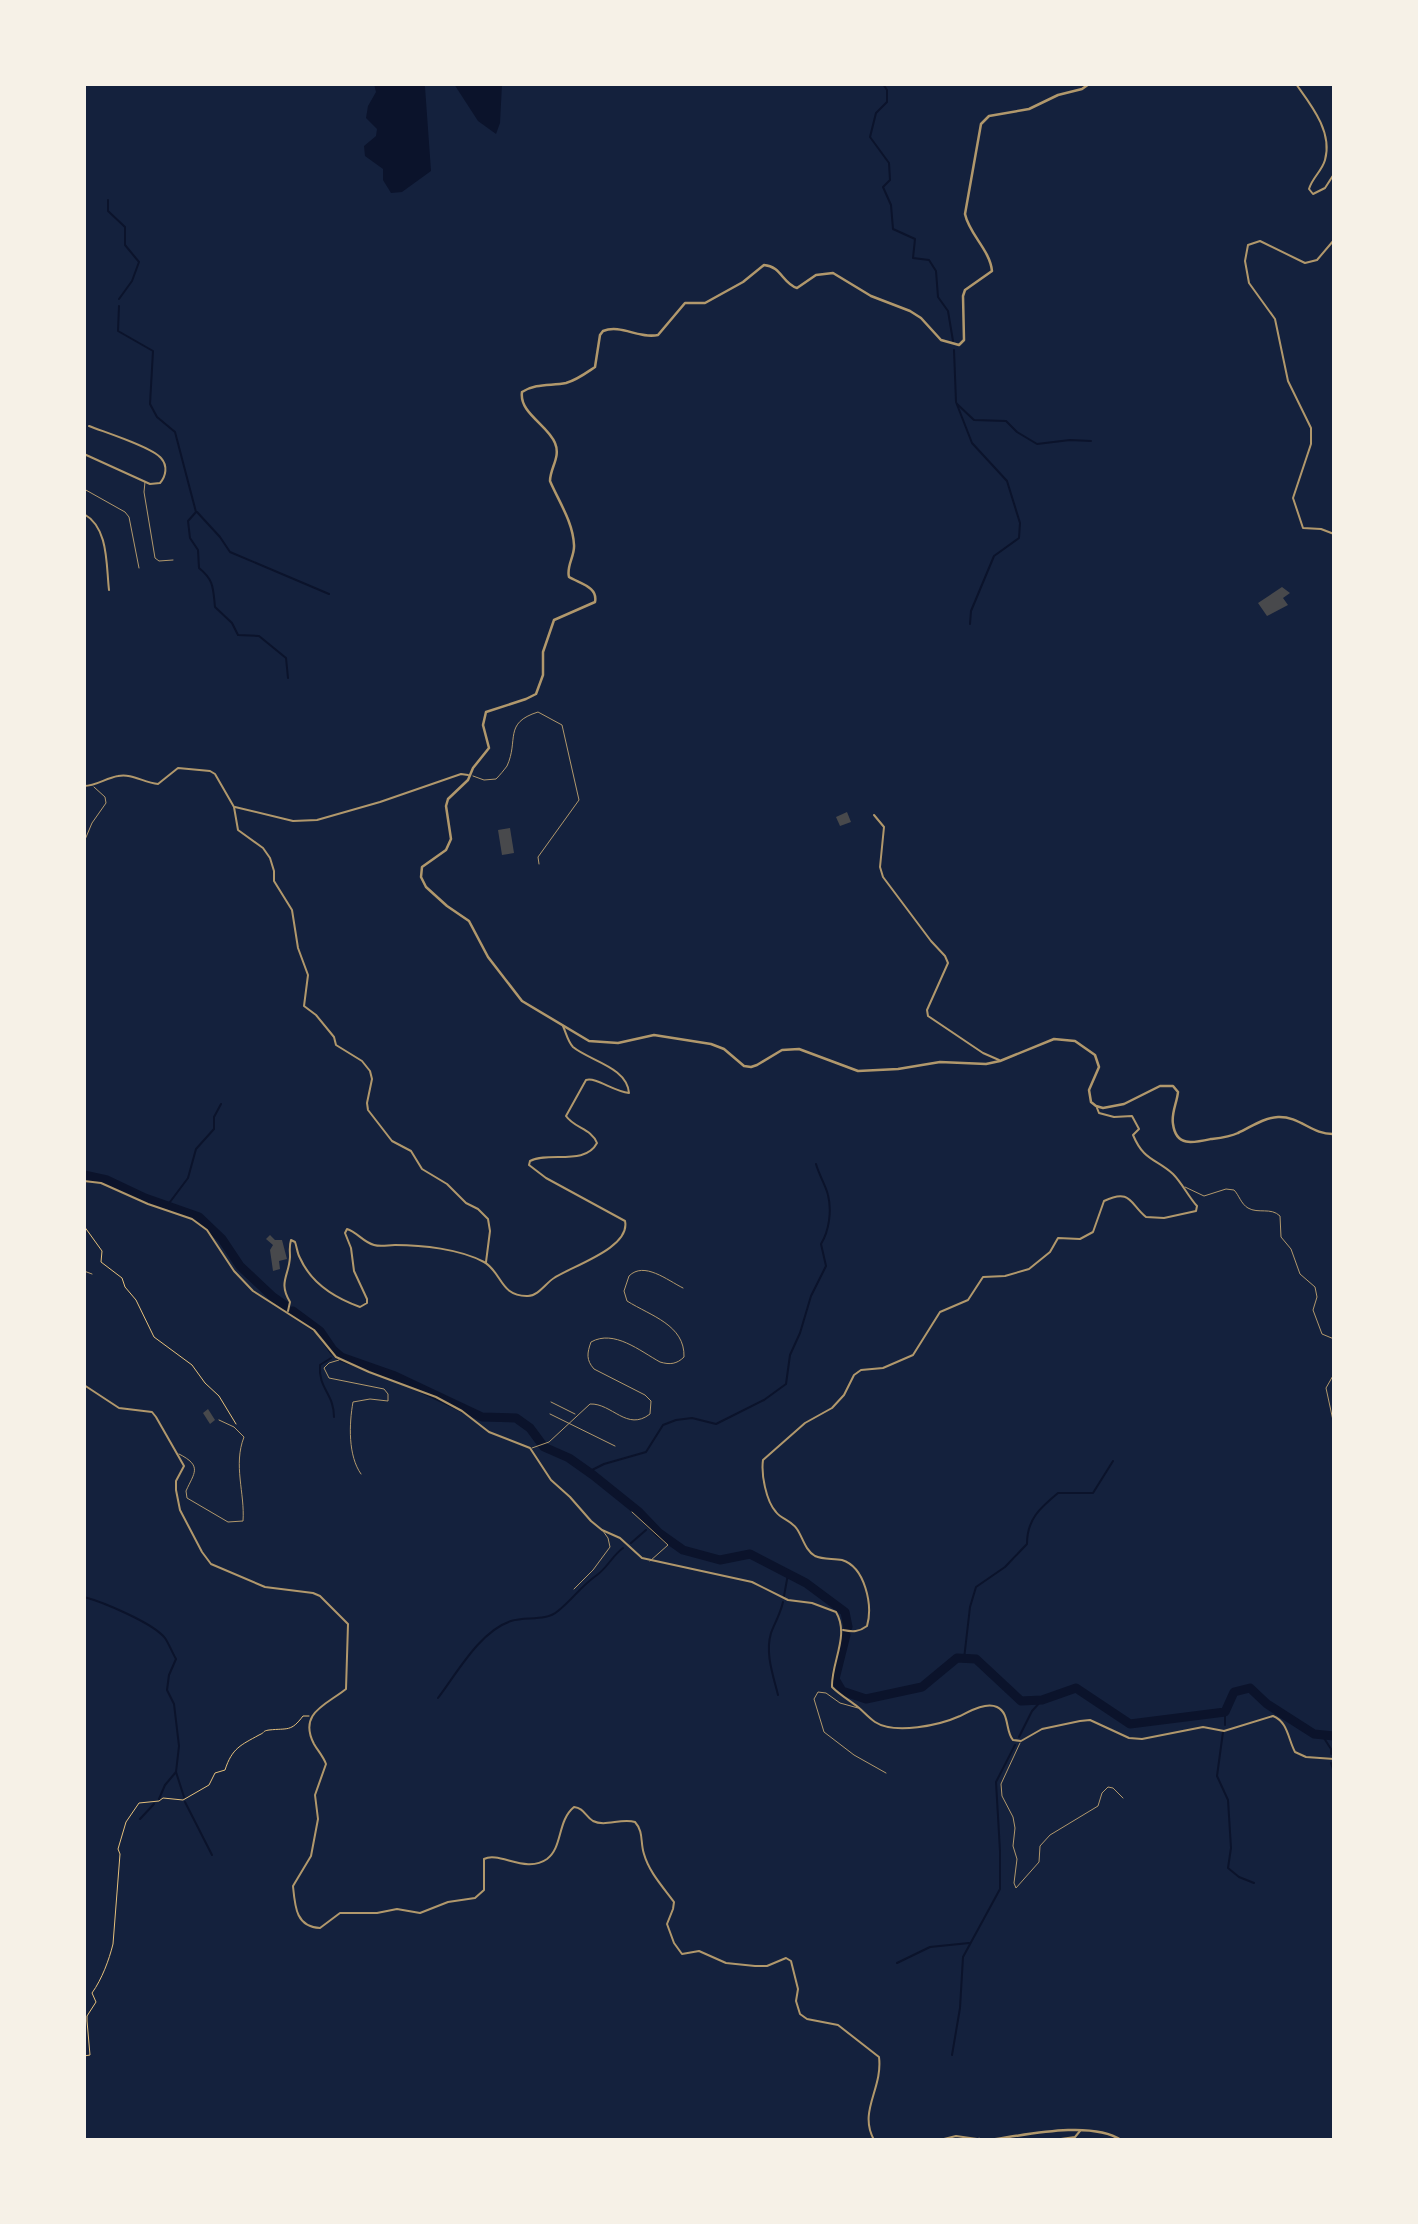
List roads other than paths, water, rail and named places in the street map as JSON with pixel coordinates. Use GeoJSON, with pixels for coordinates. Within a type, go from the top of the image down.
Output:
{"type":"FeatureCollection","features":[{"type":"Feature","properties":{"kind":"street"},"geometry":{"type":"LineString","coordinates":[[1089,84],[1028,109],[989,116],[981,124],[965,214],[967,224],[989,260],[992,271],[965,290],[962,296],[964,340],[959,345],[941,340],[921,318],[871,296],[833,272],[816,275],[797,288],[791,286],[776,268],[764,265],[743,282],[705,303],[685,303],[658,335],[643,336],[617,329],[603,331],[595,367],[567,383],[537,386],[522,392],[524,405],[547,429],[557,448],[550,481],[573,533],[575,549],[567,572],[569,578],[594,591],[595,603],[554,620],[543,652],[543,675],[536,694],[486,712],[483,726],[489,748],[472,768],[471,775],[448,799],[446,806],[451,839],[446,850],[422,867],[421,877],[433,894],[469,921],[488,957],[522,1001],[589,1041],[618,1043],[654,1035],[711,1044],[724,1049],[744,1066],[751,1067],[773,1054],[792,1048],[858,1071],[898,1069],[940,1062],[986,1064],[1054,1039],[1075,1041],[1095,1055],[1100,1067],[1089,1090],[1091,1102],[1103,1108],[1124,1104],[1166,1085],[1173,1086],[1178,1092],[1172,1113],[1173,1124],[1177,1137],[1187,1143],[1235,1135],[1273,1117],[1295,1118],[1316,1132],[1334,1133]]}},
{"type":"Feature","properties":{"kind":"street"},"geometry":{"type":"LineString","coordinates":[[1296,84],[1314,110],[1327,141],[1325,160],[1309,189],[1312,194],[1325,188],[1334,174]]}},
{"type":"Feature","properties":{"kind":"street"},"geometry":{"type":"LineString","coordinates":[[1334,240],[1317,260],[1305,263],[1260,241],[1248,244],[1245,261],[1249,283],[1275,319],[1288,381],[1311,428],[1311,444],[1295,490],[1295,505],[1304,528],[1321,529],[1334,534]]}},
{"type":"Feature","properties":{"kind":"street"},"geometry":{"type":"LineString","coordinates":[[84,454],[145,482],[154,485],[162,481],[165,467],[161,457],[89,426]]}},
{"type":"Feature","properties":{"kind":"street"},"geometry":{"type":"LineString","coordinates":[[84,514],[90,517],[102,532],[109,590]]}},
{"type":"Feature","properties":{"kind":"street"},"geometry":{"type":"LineString","coordinates":[[84,786],[93,786],[117,776],[129,775],[158,784],[178,768],[204,769],[215,774],[234,807],[238,830],[263,848],[270,858],[274,881],[292,911],[298,948],[308,975],[304,1006],[316,1015],[334,1037],[336,1045],[362,1061],[370,1071],[372,1079],[368,1110],[392,1141],[411,1151],[422,1170],[447,1184],[466,1203],[478,1209],[488,1219],[490,1231],[485,1263]]}},
{"type":"Feature","properties":{"kind":"street"},"geometry":{"type":"LineString","coordinates":[[234,807],[293,821],[317,820],[368,806],[461,774],[471,775]]}},
{"type":"Feature","properties":{"kind":"street"},"geometry":{"type":"LineString","coordinates":[[874,815],[884,827],[880,867],[883,877],[948,963],[927,1010],[928,1016],[983,1053],[1000,1061]]}},
{"type":"Feature","properties":{"kind":"street"},"geometry":{"type":"LineString","coordinates":[[287,1312],[291,1306],[284,1289],[291,1240],[295,1242],[300,1259],[312,1279],[360,1307],[367,1303],[367,1298],[354,1271],[351,1248],[345,1239],[347,1229],[373,1245],[464,1254],[485,1263],[514,1294],[533,1295],[554,1278],[616,1244],[627,1226],[625,1222],[540,1174],[529,1165],[534,1158],[586,1154],[596,1147],[597,1143],[592,1135],[566,1116],[586,1080],[590,1078],[608,1088],[629,1093],[627,1084],[614,1071],[571,1045],[563,1026]]}},
{"type":"Feature","properties":{"kind":"street"},"geometry":{"type":"LineString","coordinates":[[841,1629],[852,1632],[867,1626],[870,1616],[868,1599],[859,1572],[842,1560],[817,1557],[808,1550],[796,1528],[777,1514],[762,1469],[763,1460],[804,1423],[832,1408],[844,1395],[854,1375],[861,1370],[883,1368],[913,1355],[940,1312],[968,1300],[983,1277],[1005,1276],[1029,1269],[1050,1252],[1058,1238],[1080,1239],[1093,1231],[1104,1201],[1112,1197],[1126,1196],[1133,1200],[1146,1217],[1164,1218],[1196,1211],[1197,1206],[1173,1174],[1144,1155],[1138,1147],[1133,1136],[1139,1129],[1132,1116],[1114,1117],[1099,1113],[1096,1106]]}},
{"type":"Feature","properties":{"kind":"street"},"geometry":{"type":"LineString","coordinates":[[84,1181],[101,1183],[148,1204],[192,1219],[207,1230],[234,1271],[253,1291],[314,1330],[332,1353],[436,1397],[462,1411],[489,1432],[532,1448],[551,1480],[602,1530],[615,1534],[635,1553],[650,1561],[736,1577],[788,1600],[812,1603],[836,1612],[841,1629],[833,1666],[832,1687],[884,1726],[935,1726],[976,1708],[997,1707],[1007,1720],[1009,1736],[1013,1740],[1021,1741],[1042,1730],[1090,1720],[1129,1738],[1142,1739],[1203,1727],[1224,1731],[1273,1716],[1278,1718],[1287,1731],[1295,1752],[1306,1757],[1334,1759]]}},
{"type":"Feature","properties":{"kind":"street"},"geometry":{"type":"LineString","coordinates":[[84,1385],[119,1408],[152,1412],[167,1432],[184,1466],[176,1482],[180,1510],[211,1564],[265,1587],[320,1596],[348,1624],[346,1689],[311,1716],[309,1721],[312,1736],[326,1764],[315,1795],[318,1819],[311,1856],[293,1886],[300,1919],[304,1924],[320,1928],[340,1913],[349,1912],[377,1913],[397,1909],[420,1913],[448,1902],[475,1898],[485,1886],[484,1859],[492,1856],[522,1864],[544,1860],[550,1856],[560,1838],[564,1818],[574,1807],[581,1808],[596,1822],[626,1819],[635,1822],[642,1835],[643,1853],[660,1885],[674,1902],[667,1924],[682,1954],[699,1951],[726,1964],[755,1966],[767,1966],[786,1958],[791,1961],[798,1989],[796,2001],[800,2014],[807,2019],[838,2025],[879,2057],[880,2080],[868,2115],[869,2131],[874,2140]]}},
{"type":"Feature","properties":{"kind":"street"},"geometry":{"type":"LineString","coordinates":[[990,2140],[1049,2130],[1109,2134],[1121,2140]]}},
{"type":"Feature","properties":{"kind":"street"},"geometry":{"type":"LineString","coordinates":[[1054,2140],[1075,2137],[1080,2131]]}},
{"type":"Feature","properties":{"kind":"street"},"geometry":{"type":"LineString","coordinates":[[940,2140],[956,2136],[981,2140]]}},
{"type":"Feature","properties":{"kind":"lane"},"geometry":{"type":"LineString","coordinates":[[145,482],[144,492],[155,558],[159,561],[173,560]]}},
{"type":"Feature","properties":{"kind":"lane"},"geometry":{"type":"LineString","coordinates":[[84,489],[125,512],[129,517],[139,568]]}},
{"type":"Feature","properties":{"kind":"lane"},"geometry":{"type":"LineString","coordinates":[[471,775],[484,780],[496,779],[506,767],[517,723],[526,716],[538,712],[562,726],[579,800],[547,842],[538,857],[539,864]]}},
{"type":"Feature","properties":{"kind":"lane"},"geometry":{"type":"LineString","coordinates":[[84,842],[92,823],[106,803],[101,791],[93,786]]}},
{"type":"Feature","properties":{"kind":"lane"},"geometry":{"type":"LineString","coordinates":[[1180,1184],[1204,1196],[1226,1189],[1234,1190],[1248,1208],[1276,1212],[1280,1216],[1281,1237],[1292,1249],[1300,1274],[1315,1287],[1317,1297],[1313,1310],[1318,1326],[1322,1334],[1334,1339]]}},
{"type":"Feature","properties":{"kind":"lane"},"geometry":{"type":"LineString","coordinates":[[532,1448],[547,1443],[590,1404],[598,1404],[631,1420],[642,1420],[650,1414],[651,1402],[645,1395],[594,1369],[588,1363],[587,1352],[591,1342],[599,1337],[611,1336],[660,1362],[679,1362],[684,1357],[685,1345],[680,1335],[665,1323],[626,1301],[624,1291],[629,1276],[640,1269],[682,1288]]}},
{"type":"Feature","properties":{"kind":"lane"},"geometry":{"type":"LineString","coordinates":[[84,1271],[92,1274]]}},
{"type":"Feature","properties":{"kind":"lane"},"geometry":{"type":"LineString","coordinates":[[341,1359],[324,1368],[329,1378],[384,1389],[388,1394],[388,1401],[370,1399],[353,1402],[350,1418],[354,1464],[361,1474]]}},
{"type":"Feature","properties":{"kind":"lane"},"geometry":{"type":"LineString","coordinates":[[1334,1374],[1326,1388],[1334,1425]]}},
{"type":"Feature","properties":{"kind":"lane"},"geometry":{"type":"LineString","coordinates":[[551,1402],[577,1415]]}},
{"type":"Feature","properties":{"kind":"lane"},"geometry":{"type":"LineString","coordinates":[[550,1414],[615,1446]]}},
{"type":"Feature","properties":{"kind":"lane"},"geometry":{"type":"LineString","coordinates":[[177,1453],[195,1467],[194,1478],[186,1491],[187,1498],[228,1522],[243,1521],[244,1502],[239,1478],[239,1453],[244,1437],[234,1427],[219,1419]]}},
{"type":"Feature","properties":{"kind":"lane"},"geometry":{"type":"LineString","coordinates":[[632,1512],[668,1545],[650,1561]]}},
{"type":"Feature","properties":{"kind":"lane"},"geometry":{"type":"LineString","coordinates":[[574,1589],[610,1547],[602,1530]]}},
{"type":"Feature","properties":{"kind":"lane"},"geometry":{"type":"LineString","coordinates":[[860,1708],[841,1703],[826,1693],[818,1692],[814,1699],[824,1732],[854,1755],[886,1773]]}},
{"type":"Feature","properties":{"kind":"lane"},"geometry":{"type":"LineString","coordinates":[[1021,1741],[1001,1784],[1002,1796],[1013,1817],[1015,1828],[1013,1846],[1017,1859],[1014,1883],[1016,1888],[1039,1862],[1040,1846],[1050,1835],[1098,1806],[1102,1793],[1108,1787],[1114,1788],[1123,1798]]}},
{"type":"Feature","properties":{"kind":"water"},"geometry":{"type":"Polygon","coordinates":[[[374,84],[424,84],[425,87],[431,171],[402,192],[391,193],[383,180],[383,169],[365,156],[364,146],[376,136],[377,129],[366,118],[368,106],[376,92],[374,84]]]}},
{"type":"Feature","properties":{"kind":"water"},"geometry":{"type":"Polygon","coordinates":[[[454,84],[502,84],[500,123],[496,134],[478,121],[454,84]]]}},
{"type":"Feature","properties":{"kind":"waterway"},"geometry":{"type":"LineString","coordinates":[[883,84],[887,90],[887,102],[876,113],[870,137],[889,163],[890,180],[883,187],[891,205],[893,229],[915,239],[913,258],[929,260],[936,271],[938,297],[948,311],[953,341]]}},
{"type":"Feature","properties":{"kind":"waterway"},"geometry":{"type":"LineString","coordinates":[[108,200],[108,211],[125,227],[125,245],[139,262],[132,281],[119,299]]}},
{"type":"Feature","properties":{"kind":"waterway"},"geometry":{"type":"LineString","coordinates":[[119,306],[118,331],[153,351],[150,404],[157,417],[175,432],[196,512],[188,521],[190,538],[198,550],[199,568],[208,576],[212,585],[215,607],[232,623],[238,635],[259,636],[286,658],[288,678]]}},
{"type":"Feature","properties":{"kind":"waterway"},"geometry":{"type":"LineString","coordinates":[[954,350],[956,402],[972,443],[1007,481],[1020,523],[1019,538],[994,556],[971,611],[970,624]]}},
{"type":"Feature","properties":{"kind":"waterway"},"geometry":{"type":"LineString","coordinates":[[957,404],[974,420],[1006,421],[1017,432],[1037,444],[1070,440],[1091,441]]}},
{"type":"Feature","properties":{"kind":"waterway"},"geometry":{"type":"LineString","coordinates":[[197,512],[230,552],[329,594]]}},
{"type":"Feature","properties":{"kind":"waterway"},"geometry":{"type":"LineString","coordinates":[[167,1206],[188,1178],[196,1149],[214,1129],[214,1117],[221,1104]]}},
{"type":"Feature","properties":{"kind":"waterway"},"geometry":{"type":"LineString","coordinates":[[588,1472],[604,1464],[646,1452],[663,1425],[692,1418],[716,1424],[764,1400],[786,1384],[790,1355],[811,1296],[826,1266],[821,1244],[828,1227],[829,1201],[816,1164]]}},
{"type":"Feature","properties":{"kind":"waterway"},"geometry":{"type":"LineString","coordinates":[[84,1175],[107,1180],[145,1198],[199,1217],[222,1239],[240,1266],[286,1306]]}},
{"type":"Feature","properties":{"kind":"waterway"},"geometry":{"type":"LineString","coordinates":[[293,1311],[320,1331],[341,1357],[395,1376],[482,1417],[516,1418],[530,1428],[544,1447],[569,1458],[593,1475],[639,1512],[659,1533],[683,1550],[720,1560],[750,1554],[806,1583],[845,1612],[848,1627]]}},
{"type":"Feature","properties":{"kind":"waterway"},"geometry":{"type":"LineString","coordinates":[[331,1358],[320,1365],[320,1373],[332,1402],[334,1417]]}},
{"type":"Feature","properties":{"kind":"waterway"},"geometry":{"type":"LineString","coordinates":[[964,1659],[970,1607],[976,1587],[1005,1567],[1027,1544],[1032,1521],[1046,1504],[1058,1493],[1093,1493],[1113,1461]]}},
{"type":"Feature","properties":{"kind":"waterway"},"geometry":{"type":"LineString","coordinates":[[631,1543],[646,1530]]}},
{"type":"Feature","properties":{"kind":"waterway"},"geometry":{"type":"LineString","coordinates":[[438,1698],[470,1654],[489,1634],[511,1621],[553,1614],[601,1572],[623,1548]]}},
{"type":"Feature","properties":{"kind":"waterway"},"geometry":{"type":"LineString","coordinates":[[784,1596],[788,1574]]}},
{"type":"Feature","properties":{"kind":"waterway"},"geometry":{"type":"LineString","coordinates":[[84,1597],[115,1608],[159,1632],[176,1659],[169,1675],[167,1690],[174,1704],[179,1746],[176,1772],[184,1797]]}},
{"type":"Feature","properties":{"kind":"waterway"},"geometry":{"type":"LineString","coordinates":[[778,1695],[770,1664],[769,1641],[783,1602]]}},
{"type":"Feature","properties":{"kind":"waterway"},"geometry":{"type":"LineString","coordinates":[[846,1635],[835,1679],[842,1691],[866,1699],[922,1687],[957,1658],[976,1659],[1021,1701],[1042,1700],[1076,1688],[1130,1724],[1225,1712],[1234,1692],[1250,1688],[1267,1704],[1314,1734],[1334,1736]]}},
{"type":"Feature","properties":{"kind":"waterway"},"geometry":{"type":"LineString","coordinates":[[1019,1737],[1032,1711],[1042,1700]]}},
{"type":"Feature","properties":{"kind":"waterway"},"geometry":{"type":"LineString","coordinates":[[1225,1712],[1225,1725]]}},
{"type":"Feature","properties":{"kind":"waterway"},"geometry":{"type":"LineString","coordinates":[[1223,1732],[1217,1776],[1228,1800],[1231,1848],[1228,1868],[1239,1877],[1254,1883]]}},
{"type":"Feature","properties":{"kind":"waterway"},"geometry":{"type":"LineString","coordinates":[[1322,1735],[1331,1749],[1331,1754]]}},
{"type":"Feature","properties":{"kind":"waterway"},"geometry":{"type":"LineString","coordinates":[[952,2055],[960,2008],[963,1957],[1000,1889],[996,1782],[1015,1745]]}},
{"type":"Feature","properties":{"kind":"waterway"},"geometry":{"type":"LineString","coordinates":[[1331,1763],[1334,1772]]}},
{"type":"Feature","properties":{"kind":"waterway"},"geometry":{"type":"LineString","coordinates":[[159,1799],[165,1785],[176,1772]]}},
{"type":"Feature","properties":{"kind":"waterway"},"geometry":{"type":"LineString","coordinates":[[185,1802],[212,1855]]}},
{"type":"Feature","properties":{"kind":"waterway"},"geometry":{"type":"LineString","coordinates":[[140,1819],[154,1804]]}},
{"type":"Feature","properties":{"kind":"waterway"},"geometry":{"type":"LineString","coordinates":[[897,1963],[930,1947],[969,1943]]}}]}
